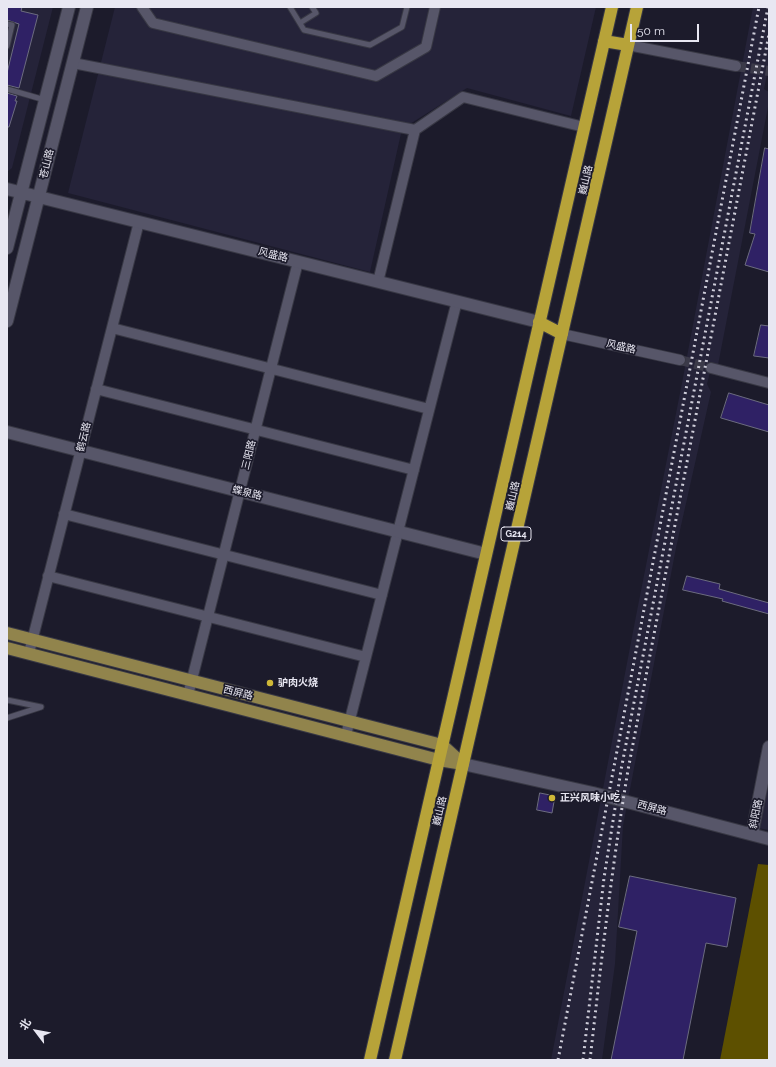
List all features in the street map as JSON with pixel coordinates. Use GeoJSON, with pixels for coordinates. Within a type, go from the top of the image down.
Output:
{"type":"FeatureCollection","features":[{"type":"Feature","properties":{"kind":"highway","name":"巍山路"},"geometry":{"type":"LineString","coordinates":[[370,1060],[612,7]]}},
{"type":"Feature","properties":{"kind":"highway","name":"巍山路"},"geometry":{"type":"LineString","coordinates":[[395,1060],[637,7]]}},
{"type":"Feature","properties":{"kind":"highway"},"geometry":{"type":"LineString","coordinates":[[604,41],[628,45]]}},
{"type":"Feature","properties":{"kind":"highway"},"geometry":{"type":"LineString","coordinates":[[539,322],[562,334]]}},
{"type":"Feature","properties":{"kind":"main road","name":"西屏路"},"geometry":{"type":"LineString","coordinates":[[7,633],[442,745],[463,764]]}},
{"type":"Feature","properties":{"kind":"main road","name":"西屏路"},"geometry":{"type":"LineString","coordinates":[[7,648],[439,760],[463,764]]}},
{"type":"Feature","properties":{"kind":"street","name":"苍山路"},"geometry":{"type":"LineString","coordinates":[[7,248],[69,7]]}},
{"type":"Feature","properties":{"kind":"street","name":"苍山路"},"geometry":{"type":"LineString","coordinates":[[7,321],[87,7]]}},
{"type":"Feature","properties":{"kind":"street"},"geometry":{"type":"LineString","coordinates":[[142,7],[153,23],[376,76],[426,47],[435,7]]}},
{"type":"Feature","properties":{"kind":"street"},"geometry":{"type":"LineString","coordinates":[[628,45],[736,66]]}},
{"type":"Feature","properties":{"kind":"street"},"geometry":{"type":"LineString","coordinates":[[73,63],[415,130]]}},
{"type":"Feature","properties":{"kind":"street"},"geometry":{"type":"LineString","coordinates":[[378,282],[415,130],[463,97],[584,127]]}},
{"type":"Feature","properties":{"kind":"street","name":"风盛路"},"geometry":{"type":"LineString","coordinates":[[7,189],[539,322]]}},
{"type":"Feature","properties":{"kind":"street","name":"鹤云路"},"geometry":{"type":"LineString","coordinates":[[29,653],[139,222]]}},
{"type":"Feature","properties":{"kind":"street","name":"三阳路"},"geometry":{"type":"LineString","coordinates":[[188,695],[298,262]]}},
{"type":"Feature","properties":{"kind":"street"},"geometry":{"type":"LineString","coordinates":[[346,736],[457,301]]}},
{"type":"Feature","properties":{"kind":"street"},"geometry":{"type":"LineString","coordinates":[[112,328],[429,409]]}},
{"type":"Feature","properties":{"kind":"street","name":"风盛路"},"geometry":{"type":"LineString","coordinates":[[562,334],[680,360]]}},
{"type":"Feature","properties":{"kind":"street"},"geometry":{"type":"LineString","coordinates":[[712,368],[769,383]]}},
{"type":"Feature","properties":{"kind":"street"},"geometry":{"type":"LineString","coordinates":[[96,389],[414,470]]}},
{"type":"Feature","properties":{"kind":"street","name":"蝶泉路"},"geometry":{"type":"LineString","coordinates":[[7,432],[486,554]]}},
{"type":"Feature","properties":{"kind":"street"},"geometry":{"type":"LineString","coordinates":[[64,514],[382,595]]}},
{"type":"Feature","properties":{"kind":"street"},"geometry":{"type":"LineString","coordinates":[[48,576],[366,657]]}},
{"type":"Feature","properties":{"kind":"street","name":"斜阳路"},"geometry":{"type":"LineString","coordinates":[[752,834],[769,747]]}},
{"type":"Feature","properties":{"kind":"street","name":"西屏路"},"geometry":{"type":"LineString","coordinates":[[463,764],[594,793],[769,839]]}},
{"type":"Feature","properties":{"kind":"lane"},"geometry":{"type":"LineString","coordinates":[[290,7],[304,30],[370,45],[402,27],[407,7]]}},
{"type":"Feature","properties":{"kind":"lane"},"geometry":{"type":"LineString","coordinates":[[300,23],[316,13],[312,7]]}},
{"type":"Feature","properties":{"kind":"lane"},"geometry":{"type":"LineString","coordinates":[[7,24],[12,25],[7,46]]}},
{"type":"Feature","properties":{"kind":"lane"},"geometry":{"type":"LineString","coordinates":[[7,90],[45,100]]}},
{"type":"Feature","properties":{"kind":"lane"},"geometry":{"type":"LineString","coordinates":[[7,700],[41,707],[7,718]]}},
{"type":"Feature","properties":{"kind":"shaded area"},"geometry":{"type":"Polygon","coordinates":[[[7,7],[53,7],[12,168],[7,172],[7,7]]]}},
{"type":"Feature","properties":{"kind":"shaded area"},"geometry":{"type":"Polygon","coordinates":[[[115,7],[596,7],[571,116],[467,88],[402,129],[370,272],[68,193],[115,7]]]}},
{"type":"Feature","properties":{"kind":"shaded area"},"geometry":{"type":"Polygon","coordinates":[[[753,7],[769,7],[769,74],[767,75],[764,89],[769,92],[769,102],[718,365],[710,372],[707,384],[711,392],[676,548],[623,826],[615,964],[602,1060],[551,1060],[682,383],[753,7]]]}},
{"type":"Feature","properties":{"kind":"shaded area"},"geometry":{"type":"Polygon","coordinates":[[[769,786],[769,830],[758,828],[769,786]]]}},
{"type":"Feature","properties":{"kind":"shaded area"},"geometry":{"type":"Polygon","coordinates":[[[758,864],[769,865],[769,1060],[720,1060],[758,864]]]}},
{"type":"Feature","properties":{"kind":"building"},"geometry":{"type":"Polygon","coordinates":[[[7,7],[22,7],[21,11],[38,15],[19,88],[7,85],[7,73],[19,24],[7,20],[7,7]]]}},
{"type":"Feature","properties":{"kind":"building"},"geometry":{"type":"Polygon","coordinates":[[[7,93],[17,96],[15,101],[17,101],[9,127],[7,127],[7,93]]]}},
{"type":"Feature","properties":{"kind":"building"},"geometry":{"type":"Polygon","coordinates":[[[765,148],[769,149],[769,272],[745,265],[755,234],[750,233],[765,148]]]}},
{"type":"Feature","properties":{"kind":"building"},"geometry":{"type":"Polygon","coordinates":[[[761,325],[769,326],[769,358],[754,356],[761,325]]]}},
{"type":"Feature","properties":{"kind":"building"},"geometry":{"type":"Polygon","coordinates":[[[729,393],[769,405],[769,432],[721,418],[729,393]]]}},
{"type":"Feature","properties":{"kind":"building"},"geometry":{"type":"Polygon","coordinates":[[[687,576],[720,584],[719,589],[769,603],[769,614],[722,601],[723,599],[683,590],[687,576]]]}},
{"type":"Feature","properties":{"kind":"building"},"geometry":{"type":"Polygon","coordinates":[[[540,793],[555,796],[552,813],[537,810],[540,793]]]}},
{"type":"Feature","properties":{"kind":"building"},"geometry":{"type":"Polygon","coordinates":[[[630,876],[736,898],[727,947],[706,943],[683,1060],[611,1060],[637,931],[619,927],[630,876]]]}},
{"type":"Feature","properties":{"kind":"tunnel"},"geometry":{"type":"LineString","coordinates":[[736,66],[769,71]]}},
{"type":"Feature","properties":{"kind":"tunnel"},"geometry":{"type":"LineString","coordinates":[[680,360],[711,368]]}},
{"type":"Feature","properties":{"kind":"railway"},"geometry":{"type":"LineString","coordinates":[[558,1060],[759,7]]}},
{"type":"Feature","properties":{"kind":"railway"},"geometry":{"type":"LineString","coordinates":[[583,1060],[604,878],[621,770],[768,7]]}},
{"type":"Feature","properties":{"kind":"railway"},"geometry":{"type":"LineString","coordinates":[[590,1060],[612,878],[628,770],[769,34]]}},
{"type":"Feature","properties":{"kind":"place","name":"驴肉火烧"},"geometry":{"type":"Point","coordinates":[270,683]}},
{"type":"Feature","properties":{"kind":"place","name":"正兴风味小吃"},"geometry":{"type":"Point","coordinates":[552,798]}}]}
